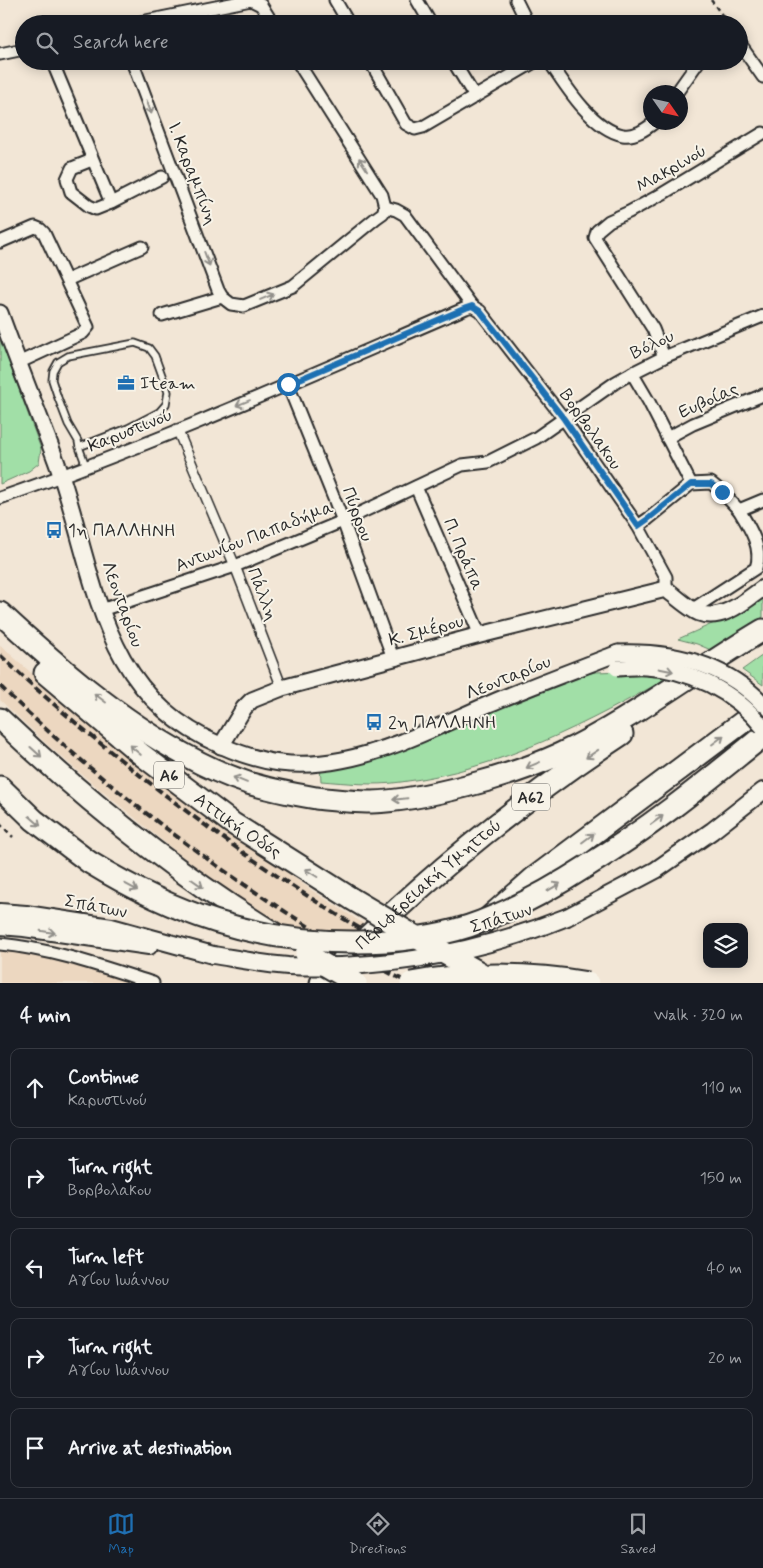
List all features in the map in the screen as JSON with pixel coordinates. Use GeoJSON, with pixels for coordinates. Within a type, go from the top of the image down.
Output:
{"type":"FeatureCollection","features":[{"type":"Feature","properties":{"kind":"highway"},"geometry":{"type":"LineString","coordinates":[[0,613],[72,677],[127,719],[164,743],[206,766],[246,782],[289,794],[330,800],[371,802],[415,798],[448,791],[513,774],[561,754],[667,693],[726,652],[763,630]]}},
{"type":"Feature","properties":{"kind":"highway","name":"Αττική Οδός"},"geometry":{"type":"LineString","coordinates":[[0,631],[80,704],[142,755],[232,823],[416,938],[501,983]]}},
{"type":"Feature","properties":{"kind":"highway","name":"Περιφερειακή Υμηττού"},"geometry":{"type":"LineString","coordinates":[[321,983],[400,906],[494,825],[546,785],[763,639]]}},
{"type":"Feature","properties":{"kind":"highway"},"geometry":{"type":"LineString","coordinates":[[418,983],[534,878],[763,706]]}},
{"type":"Feature","properties":{"kind":"highway"},"geometry":{"type":"LineString","coordinates":[[0,719],[66,780],[144,844],[227,904],[356,983]]}},
{"type":"Feature","properties":{"kind":"highway"},"geometry":{"type":"LineString","coordinates":[[0,787],[34,820],[89,862],[145,894],[176,908],[215,922],[272,936],[335,942],[400,941],[426,937],[469,926],[515,908],[550,890],[616,848],[690,795],[763,736]]}},
{"type":"Feature","properties":{"kind":"highway"},"geometry":{"type":"LineString","coordinates":[[411,983],[444,977],[503,975],[559,978],[588,983]]}},
{"type":"Feature","properties":{"kind":"main road","name":"Σπάτων"},"geometry":{"type":"LineString","coordinates":[[0,926],[286,966],[383,964],[473,948],[515,937],[567,917],[656,870],[712,831],[763,791]]}},
{"type":"Feature","properties":{"kind":"main road","name":"Σπάτων"},"geometry":{"type":"LineString","coordinates":[[0,912],[111,927],[213,955]]}},
{"type":"Feature","properties":{"kind":"street"},"geometry":{"type":"LineString","coordinates":[[176,15],[251,0],[261,5],[267,15]]}},
{"type":"Feature","properties":{"kind":"street"},"geometry":{"type":"LineString","coordinates":[[335,0],[344,15]]}},
{"type":"Feature","properties":{"kind":"street"},"geometry":{"type":"LineString","coordinates":[[417,0],[426,15]]}},
{"type":"Feature","properties":{"kind":"street"},"geometry":{"type":"LineString","coordinates":[[516,0],[524,15]]}},
{"type":"Feature","properties":{"kind":"street"},"geometry":{"type":"LineString","coordinates":[[0,54],[15,51]]}},
{"type":"Feature","properties":{"kind":"street"},"geometry":{"type":"LineString","coordinates":[[748,56],[763,77]]}},
{"type":"Feature","properties":{"kind":"street"},"geometry":{"type":"LineString","coordinates":[[56,70],[111,204]]}},
{"type":"Feature","properties":{"kind":"street","name":"Ι. Καραμπίνη"},"geometry":{"type":"LineString","coordinates":[[135,70],[222,297]]}},
{"type":"Feature","properties":{"kind":"street"},"geometry":{"type":"LineString","coordinates":[[162,316],[222,297],[233,305],[244,306],[293,286],[383,213],[385,207],[382,195],[303,70]]}},
{"type":"Feature","properties":{"kind":"street"},"geometry":{"type":"LineString","coordinates":[[375,70],[406,124],[415,129],[423,127],[521,70]]}},
{"type":"Feature","properties":{"kind":"street"},"geometry":{"type":"LineString","coordinates":[[458,70],[475,97]]}},
{"type":"Feature","properties":{"kind":"street"},"geometry":{"type":"LineString","coordinates":[[556,70],[588,113],[606,128],[623,135],[636,134],[645,130]]}},
{"type":"Feature","properties":{"kind":"street"},"geometry":{"type":"LineString","coordinates":[[682,85],[693,70]]}},
{"type":"Feature","properties":{"kind":"street","name":"Μακρινού"},"geometry":{"type":"LineString","coordinates":[[664,356],[653,329],[595,238],[597,231],[609,221],[662,194],[763,133]]}},
{"type":"Feature","properties":{"kind":"street"},"geometry":{"type":"LineString","coordinates":[[92,160],[72,168],[67,179],[71,192],[96,210],[162,177]]}},
{"type":"Feature","properties":{"kind":"street","name":"Βορβολακου"},"geometry":{"type":"LineString","coordinates":[[385,207],[405,215],[469,307],[480,311],[564,419],[638,526],[666,577],[666,589]]}},
{"type":"Feature","properties":{"kind":"street"},"geometry":{"type":"LineString","coordinates":[[0,242],[35,227],[40,229],[44,233],[88,327],[83,333],[18,363]]}},
{"type":"Feature","properties":{"kind":"street"},"geometry":{"type":"LineString","coordinates":[[67,280],[142,247]]}},
{"type":"Feature","properties":{"kind":"street","name":"Καρυστινού"},"geometry":{"type":"LineString","coordinates":[[0,498],[62,476],[288,384],[469,307]]}},
{"type":"Feature","properties":{"kind":"street","name":"Λεονταρίου"},"geometry":{"type":"LineString","coordinates":[[0,313],[62,476],[101,610],[117,649],[141,688],[180,724],[201,737],[243,756],[264,762],[291,765],[340,761],[371,754],[403,742],[525,689],[572,671],[618,661],[647,652],[690,660],[712,668],[734,679],[763,706]]}},
{"type":"Feature","properties":{"kind":"street","name":"Βόλου"},"geometry":{"type":"LineString","coordinates":[[416,487],[467,463],[488,462],[536,438],[616,382],[664,356],[763,316]]}},
{"type":"Feature","properties":{"kind":"street"},"geometry":{"type":"LineString","coordinates":[[632,373],[691,484]]}},
{"type":"Feature","properties":{"kind":"street","name":"Πύρρου"},"geometry":{"type":"LineString","coordinates":[[288,384],[343,522],[393,658]]}},
{"type":"Feature","properties":{"kind":"street","name":"Ευβοίας"},"geometry":{"type":"LineString","coordinates":[[667,438],[693,424],[763,395]]}},
{"type":"Feature","properties":{"kind":"street","name":"Πάλλη"},"geometry":{"type":"LineString","coordinates":[[177,429],[235,566],[282,688]]}},
{"type":"Feature","properties":{"kind":"street"},"geometry":{"type":"LineString","coordinates":[[638,526],[691,484],[711,484],[722,492],[739,510],[759,542],[761,551],[760,561],[756,568],[693,609]]}},
{"type":"Feature","properties":{"kind":"street","name":"Αντωνίου Παπαδήμα"},"geometry":{"type":"LineString","coordinates":[[101,610],[235,566],[343,522],[416,487]]}},
{"type":"Feature","properties":{"kind":"street","name":"Π. Πράπα"},"geometry":{"type":"LineString","coordinates":[[416,487],[480,635]]}},
{"type":"Feature","properties":{"kind":"street"},"geometry":{"type":"LineString","coordinates":[[739,510],[763,500]]}},
{"type":"Feature","properties":{"kind":"street"},"geometry":{"type":"LineString","coordinates":[[666,589],[698,613],[711,614],[726,611],[742,603],[763,588]]}},
{"type":"Feature","properties":{"kind":"street","name":"Κ. Σμέρου"},"geometry":{"type":"LineString","coordinates":[[221,746],[238,716],[252,700],[282,688],[480,635],[666,589]]}},
{"type":"Feature","properties":{"kind":"street","name":"Λεονταρίου"},"geometry":{"type":"LineString","coordinates":[[618,661],[666,670],[698,679],[724,692],[738,702],[763,728]]}},
{"type":"Feature","properties":{"kind":"street"},"geometry":{"type":"LineString","coordinates":[[0,944],[34,949],[78,959],[153,983]]}},
{"type":"Feature","properties":{"kind":"lane"},"geometry":{"type":"LineString","coordinates":[[79,447],[128,428],[159,412],[166,404],[168,392],[155,356],[149,348],[135,343],[68,356],[58,362],[53,371],[52,380],[86,466]]}},
{"type":"Feature","properties":{"kind":"path"},"geometry":{"type":"LineString","coordinates":[[711,0],[722,15]]}},
{"type":"Feature","properties":{"kind":"path"},"geometry":{"type":"LineString","coordinates":[[0,824],[13,837]]}},
{"type":"Feature","properties":{"kind":"shaded area"},"geometry":{"type":"Polygon","coordinates":[[[0,645],[75,712],[186,801],[313,891],[378,933],[284,929],[175,851],[50,747],[0,700],[0,645]]]}},
{"type":"Feature","properties":{"kind":"shaded area"},"geometry":{"type":"Polygon","coordinates":[[[0,949],[44,955],[125,981],[126,983],[0,983],[0,949]]]}},
{"type":"Feature","properties":{"kind":"green space"},"geometry":{"type":"Polygon","coordinates":[[[0,338],[41,449],[39,463],[29,471],[0,484],[0,338]]]}},
{"type":"Feature","properties":{"kind":"green space"},"geometry":{"type":"Polygon","coordinates":[[[763,595],[763,617],[713,651],[678,639],[737,613],[763,595]]]}},
{"type":"Feature","properties":{"kind":"green space"},"geometry":{"type":"Polygon","coordinates":[[[763,655],[763,685],[742,670],[763,655]]]}},
{"type":"Feature","properties":{"kind":"green space"},"geometry":{"type":"Polygon","coordinates":[[[625,671],[673,675],[575,727],[508,756],[473,767],[437,776],[381,784],[321,781],[320,765],[566,678],[596,672],[625,671]]]}},
{"type":"Feature","properties":{"kind":"railway"},"geometry":{"type":"LineString","coordinates":[[0,655],[44,696],[105,747],[242,852],[370,934],[459,983]]}},
{"type":"Feature","properties":{"kind":"railway"},"geometry":{"type":"LineString","coordinates":[[0,686],[98,774],[202,855],[238,881],[308,926],[358,956],[409,983]]}},
{"type":"Feature","properties":{"kind":"place","name":"Iteam"},"geometry":{"type":"Point","coordinates":[126,383]}},
{"type":"Feature","properties":{"kind":"place","name":"1η ΠΑΛΛΗΝΗ"},"geometry":{"type":"Point","coordinates":[54,530]}},
{"type":"Feature","properties":{"kind":"place","name":"2η ΠΑΛΛΗΝΗ"},"geometry":{"type":"Point","coordinates":[374,722]}},
{"type":"Feature","properties":{"kind":"route"},"geometry":{"type":"LineString","coordinates":[[288,384],[472,306],[480,311],[564,419],[638,526],[691,484],[711,484],[722,492]]}}]}
